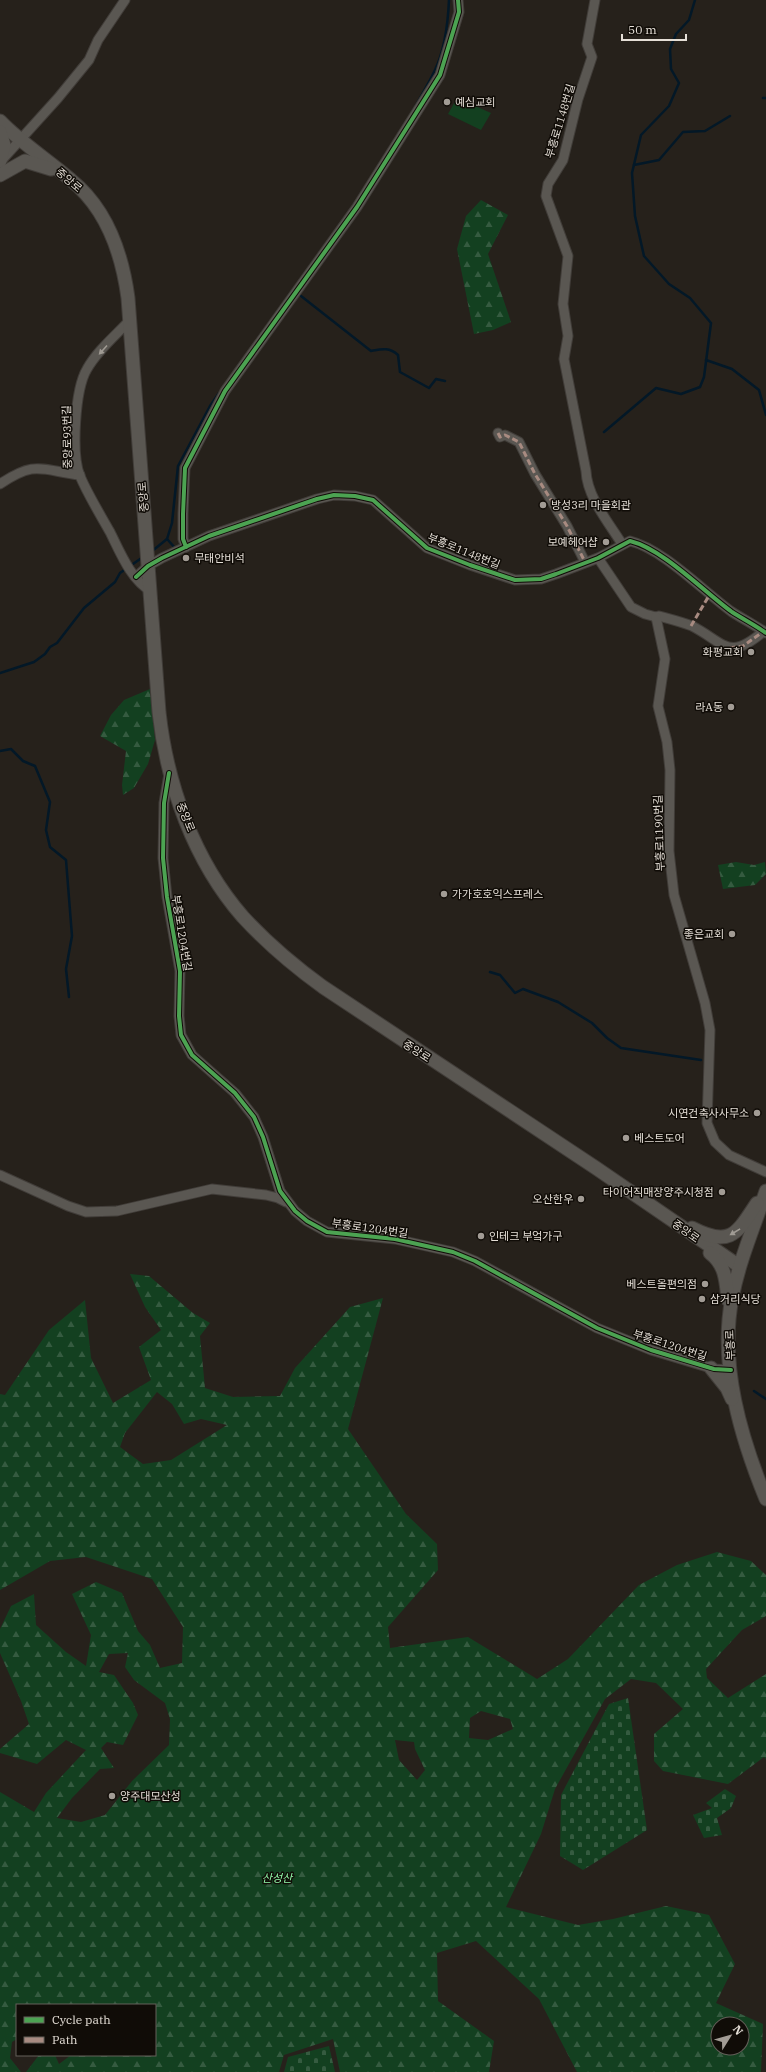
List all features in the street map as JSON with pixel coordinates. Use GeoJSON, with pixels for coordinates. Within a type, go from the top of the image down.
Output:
{"type":"FeatureCollection","features":[{"type":"Feature","properties":{"kind":"main road","name":"중앙로"},"geometry":{"type":"LineString","coordinates":[[0,121],[71,180],[96,207],[114,239],[125,275],[151,591],[159,712],[169,773],[189,826],[213,873],[242,915],[284,957],[323,987],[378,1025],[593,1166],[739,1266]]}},
{"type":"Feature","properties":{"kind":"main road"},"geometry":{"type":"LineString","coordinates":[[0,132],[4,145],[0,161]]}},
{"type":"Feature","properties":{"kind":"main road"},"geometry":{"type":"LineString","coordinates":[[0,175],[25,161],[30,161],[45,166],[71,180]]}},
{"type":"Feature","properties":{"kind":"main road"},"geometry":{"type":"LineString","coordinates":[[651,1206],[697,1231],[712,1236],[726,1237],[740,1229],[766,1191]]}},
{"type":"Feature","properties":{"kind":"main road","name":"부흥로"},"geometry":{"type":"LineString","coordinates":[[766,1191],[739,1266],[730,1315],[729,1353],[736,1408],[754,1471],[766,1499]]}},
{"type":"Feature","properties":{"kind":"main road"},"geometry":{"type":"LineString","coordinates":[[687,1231],[716,1258],[724,1271],[730,1315]]}},
{"type":"Feature","properties":{"kind":"main road"},"geometry":{"type":"LineString","coordinates":[[711,1368],[727,1388],[736,1408]]}},
{"type":"Feature","properties":{"kind":"street"},"geometry":{"type":"LineString","coordinates":[[0,161],[21,139],[89,60],[98,40],[125,0]]}},
{"type":"Feature","properties":{"kind":"street"},"geometry":{"type":"LineString","coordinates":[[186,547],[183,539],[185,468],[225,391],[357,207],[440,74],[459,12],[458,0]]}},
{"type":"Feature","properties":{"kind":"street","name":"부흥로1148번길"},"geometry":{"type":"LineString","coordinates":[[595,0],[587,44],[592,57],[578,99],[563,160],[548,184],[546,196],[568,256],[563,304],[568,336],[564,359],[586,482],[622,544]]}},
{"type":"Feature","properties":{"kind":"street","name":"중앙로93번길"},"geometry":{"type":"LineString","coordinates":[[129,321],[88,367],[81,383],[76,416],[77,458],[80,475],[126,562],[133,574],[151,591]]}},
{"type":"Feature","properties":{"kind":"street"},"geometry":{"type":"LineString","coordinates":[[498,432],[500,436],[505,435],[519,442],[535,474],[567,526],[585,562]]}},
{"type":"Feature","properties":{"kind":"street","name":"중앙로93번길"},"geometry":{"type":"LineString","coordinates":[[0,484],[16,474],[34,468],[80,475]]}},
{"type":"Feature","properties":{"kind":"street","name":"부흥로1148번길"},"geometry":{"type":"LineString","coordinates":[[133,574],[148,558],[162,558],[222,532],[317,499],[334,495],[355,496],[373,500],[379,504],[400,526],[427,548],[515,580],[541,579],[598,558],[630,541],[642,544],[733,613],[765,632],[743,646],[730,648],[723,646],[691,626],[659,616],[656,617]]}},
{"type":"Feature","properties":{"kind":"street"},"geometry":{"type":"LineString","coordinates":[[598,558],[631,607],[645,614],[656,617]]}},
{"type":"Feature","properties":{"kind":"street","name":"부흥로1190번길"},"geometry":{"type":"LineString","coordinates":[[656,617],[665,659],[658,706],[667,742],[670,770],[669,851],[674,895],[705,1003],[710,1030],[707,1123],[715,1142],[729,1155],[766,1172]]}},
{"type":"Feature","properties":{"kind":"street","name":"부흥로1204번길"},"geometry":{"type":"LineString","coordinates":[[169,773],[164,803],[163,858],[167,897],[180,971],[179,1016],[181,1035],[192,1055],[235,1093],[254,1117],[263,1138],[280,1191],[288,1203],[308,1221],[327,1232],[395,1239],[453,1252],[476,1261],[597,1328],[651,1350],[711,1368],[731,1370]]}},
{"type":"Feature","properties":{"kind":"street","name":"부흥로1204번길"},"geometry":{"type":"LineString","coordinates":[[0,1175],[61,1203],[86,1212],[117,1211],[212,1189],[266,1195],[278,1198],[288,1203]]}},
{"type":"Feature","properties":{"kind":"green space"},"geometry":{"type":"Polygon","coordinates":[[[457,98],[491,113],[481,130],[448,114],[457,98]]]}},
{"type":"Feature","properties":{"kind":"green space"},"geometry":{"type":"Polygon","coordinates":[[[481,200],[508,215],[488,254],[511,322],[493,330],[474,334],[457,249],[466,216],[481,200]]]}},
{"type":"Feature","properties":{"kind":"green space"},"geometry":{"type":"Polygon","coordinates":[[[150,689],[155,740],[148,764],[134,788],[123,795],[122,785],[126,751],[100,736],[111,715],[124,700],[150,689]]]}},
{"type":"Feature","properties":{"kind":"green space"},"geometry":{"type":"Polygon","coordinates":[[[736,862],[754,865],[765,862],[766,874],[755,885],[723,889],[718,865],[736,862]]]}},
{"type":"Feature","properties":{"kind":"green space","name":"산성산"},"geometry":{"type":"Polygon","coordinates":[[[130,1274],[149,1276],[193,1313],[210,1323],[200,1336],[205,1388],[233,1397],[280,1396],[295,1368],[350,1307],[383,1298],[348,1429],[406,1514],[437,1544],[438,1570],[388,1627],[390,1648],[468,1637],[537,1679],[568,1659],[639,1585],[677,1565],[717,1552],[751,1561],[766,1575],[766,1616],[742,1630],[706,1669],[707,1678],[728,1698],[766,1674],[766,1759],[764,1757],[728,1784],[663,1771],[654,1761],[654,1734],[683,1709],[656,1683],[631,1679],[605,1699],[555,1789],[541,1834],[506,1907],[578,1925],[613,1919],[666,1906],[709,1915],[735,1964],[716,2003],[745,2016],[710,2016],[710,2056],[750,2056],[750,2018],[763,2024],[761,2072],[577,2072],[539,1999],[476,1941],[437,1953],[438,2001],[494,2041],[489,2072],[340,2072],[333,2039],[284,2055],[279,2072],[26,2072],[38,2056],[55,2056],[59,2064],[70,2056],[156,2056],[156,2004],[16,2004],[16,2040],[12,2042],[10,2058],[21,2072],[0,2072],[0,1792],[34,1812],[46,1793],[86,1750],[66,1740],[37,1764],[0,1753],[0,1749],[29,1724],[21,1701],[0,1653],[0,1629],[11,1606],[34,1594],[36,1625],[66,1652],[86,1666],[91,1635],[72,1594],[96,1582],[122,1593],[138,1631],[150,1645],[160,1668],[182,1663],[183,1627],[152,1579],[86,1557],[50,1561],[0,1590],[0,1394],[5,1395],[49,1330],[85,1300],[91,1358],[113,1403],[151,1380],[139,1347],[161,1330],[145,1307],[130,1274]],[[157,1392],[125,1433],[120,1447],[143,1464],[171,1460],[227,1425],[201,1419],[184,1424],[172,1404],[157,1392]],[[128,1653],[109,1654],[99,1672],[114,1675],[133,1703],[138,1715],[123,1745],[107,1742],[101,1748],[114,1768],[100,1769],[72,1798],[57,1818],[81,1822],[105,1815],[132,1781],[169,1745],[170,1719],[165,1703],[134,1680],[125,1667],[128,1653]],[[481,1711],[470,1718],[469,1738],[488,1740],[513,1729],[510,1719],[481,1711]],[[395,1740],[399,1760],[417,1780],[425,1770],[415,1749],[414,1742],[395,1740]]]}},
{"type":"Feature","properties":{"kind":"green space"},"geometry":{"type":"Polygon","coordinates":[[[628,1698],[647,1830],[583,1870],[560,1856],[561,1795],[609,1704],[628,1698]]]}},
{"type":"Feature","properties":{"kind":"green space"},"geometry":{"type":"Polygon","coordinates":[[[725,1789],[736,1796],[731,1808],[717,1818],[722,1835],[704,1838],[693,1815],[712,1808],[706,1803],[725,1789]]]}},
{"type":"Feature","properties":{"kind":"green space"},"geometry":{"type":"Polygon","coordinates":[[[329,2046],[335,2072],[284,2072],[288,2057],[329,2046]]]}},
{"type":"Feature","properties":{"kind":"waterway"},"geometry":{"type":"LineString","coordinates":[[411,114],[432,76],[444,45],[449,0]]}},
{"type":"Feature","properties":{"kind":"waterway"},"geometry":{"type":"LineString","coordinates":[[604,432],[656,388],[681,394],[700,387],[704,377],[711,323],[690,298],[669,284],[644,256],[635,216],[632,173],[641,135],[669,106],[679,83],[671,69],[670,49],[676,34],[689,20],[695,0]]}},
{"type":"Feature","properties":{"kind":"waterway"},"geometry":{"type":"LineString","coordinates":[[634,165],[659,160],[683,132],[705,131],[730,116]]}},
{"type":"Feature","properties":{"kind":"waterway"},"geometry":{"type":"LineString","coordinates":[[301,296],[371,351],[385,349],[395,352],[398,355],[400,372],[429,388],[436,379],[445,381]]}},
{"type":"Feature","properties":{"kind":"waterway"},"geometry":{"type":"LineString","coordinates":[[706,360],[732,369],[759,390],[766,415]]}},
{"type":"Feature","properties":{"kind":"waterway"},"geometry":{"type":"LineString","coordinates":[[151,552],[167,539],[172,523],[178,466],[210,406],[219,393]]}},
{"type":"Feature","properties":{"kind":"waterway"},"geometry":{"type":"LineString","coordinates":[[167,539],[176,549]]}},
{"type":"Feature","properties":{"kind":"waterway"},"geometry":{"type":"LineString","coordinates":[[0,673],[34,662],[45,654],[50,647],[57,643],[84,608],[115,582],[120,573],[143,557]]}},
{"type":"Feature","properties":{"kind":"waterway"},"geometry":{"type":"LineString","coordinates":[[0,751],[11,749],[23,761],[35,766],[50,802],[46,830],[50,847],[66,860],[72,936],[66,969],[69,997]]}},
{"type":"Feature","properties":{"kind":"waterway"},"geometry":{"type":"LineString","coordinates":[[490,972],[500,975],[515,993],[523,989],[558,1002],[592,1023],[607,1038],[621,1048],[701,1060]]}},
{"type":"Feature","properties":{"kind":"waterway"},"geometry":{"type":"LineString","coordinates":[[754,1391],[766,1399]]}},
{"type":"Feature","properties":{"kind":"marked path"},"geometry":{"type":"LineString","coordinates":[[498,433],[500,437],[505,435],[519,442],[535,474],[567,526],[585,562]]}},
{"type":"Feature","properties":{"kind":"marked path"},"geometry":{"type":"LineString","coordinates":[[691,626],[710,594]]}},
{"type":"Feature","properties":{"kind":"marked path"},"geometry":{"type":"LineString","coordinates":[[730,648],[743,646],[764,631]]}},
{"type":"Feature","properties":{"kind":"cycle path"},"geometry":{"type":"LineString","coordinates":[[186,547],[183,539],[185,468],[225,391],[357,207],[440,75],[459,12],[458,0]]}},
{"type":"Feature","properties":{"kind":"cycle path"},"geometry":{"type":"LineString","coordinates":[[136,577],[148,566],[162,558],[209,536],[317,499],[334,495],[355,496],[373,500],[427,548],[470,565],[515,580],[541,579],[556,574],[598,558],[630,541],[643,545],[669,561],[732,612],[766,633]]}},
{"type":"Feature","properties":{"kind":"cycle path"},"geometry":{"type":"LineString","coordinates":[[169,773],[164,803],[163,858],[167,897],[180,971],[179,1016],[181,1035],[192,1055],[235,1093],[254,1117],[263,1137],[280,1191],[295,1211],[307,1221],[327,1232],[395,1239],[453,1252],[475,1261],[597,1328],[651,1350],[714,1369],[731,1370]]}},
{"type":"Feature","properties":{"kind":"place","name":"예심교회"},"geometry":{"type":"Point","coordinates":[447,102]}},
{"type":"Feature","properties":{"kind":"place","name":"방성3리 마을회관"},"geometry":{"type":"Point","coordinates":[543,505]}},
{"type":"Feature","properties":{"kind":"place","name":"보예헤어샵"},"geometry":{"type":"Point","coordinates":[606,542]}},
{"type":"Feature","properties":{"kind":"place","name":"무태안비석"},"geometry":{"type":"Point","coordinates":[186,558]}},
{"type":"Feature","properties":{"kind":"place","name":"화평교회"},"geometry":{"type":"Point","coordinates":[751,652]}},
{"type":"Feature","properties":{"kind":"place","name":"라A동"},"geometry":{"type":"Point","coordinates":[731,707]}},
{"type":"Feature","properties":{"kind":"place","name":"가가호호익스프레스"},"geometry":{"type":"Point","coordinates":[444,894]}},
{"type":"Feature","properties":{"kind":"place","name":"좋은교회"},"geometry":{"type":"Point","coordinates":[732,934]}},
{"type":"Feature","properties":{"kind":"place","name":"시연건축사사무소"},"geometry":{"type":"Point","coordinates":[757,1113]}},
{"type":"Feature","properties":{"kind":"place","name":"베스트도어"},"geometry":{"type":"Point","coordinates":[626,1138]}},
{"type":"Feature","properties":{"kind":"place","name":"타이어직매장양주시청점"},"geometry":{"type":"Point","coordinates":[722,1192]}},
{"type":"Feature","properties":{"kind":"place","name":"오산한우"},"geometry":{"type":"Point","coordinates":[581,1199]}},
{"type":"Feature","properties":{"kind":"place","name":"인테크 부엌가구"},"geometry":{"type":"Point","coordinates":[481,1236]}},
{"type":"Feature","properties":{"kind":"place","name":"베스트올편의점"},"geometry":{"type":"Point","coordinates":[705,1284]}},
{"type":"Feature","properties":{"kind":"place","name":"삼거리식당"},"geometry":{"type":"Point","coordinates":[702,1299]}},
{"type":"Feature","properties":{"kind":"place","name":"양주대모산성"},"geometry":{"type":"Point","coordinates":[112,1796]}}]}
